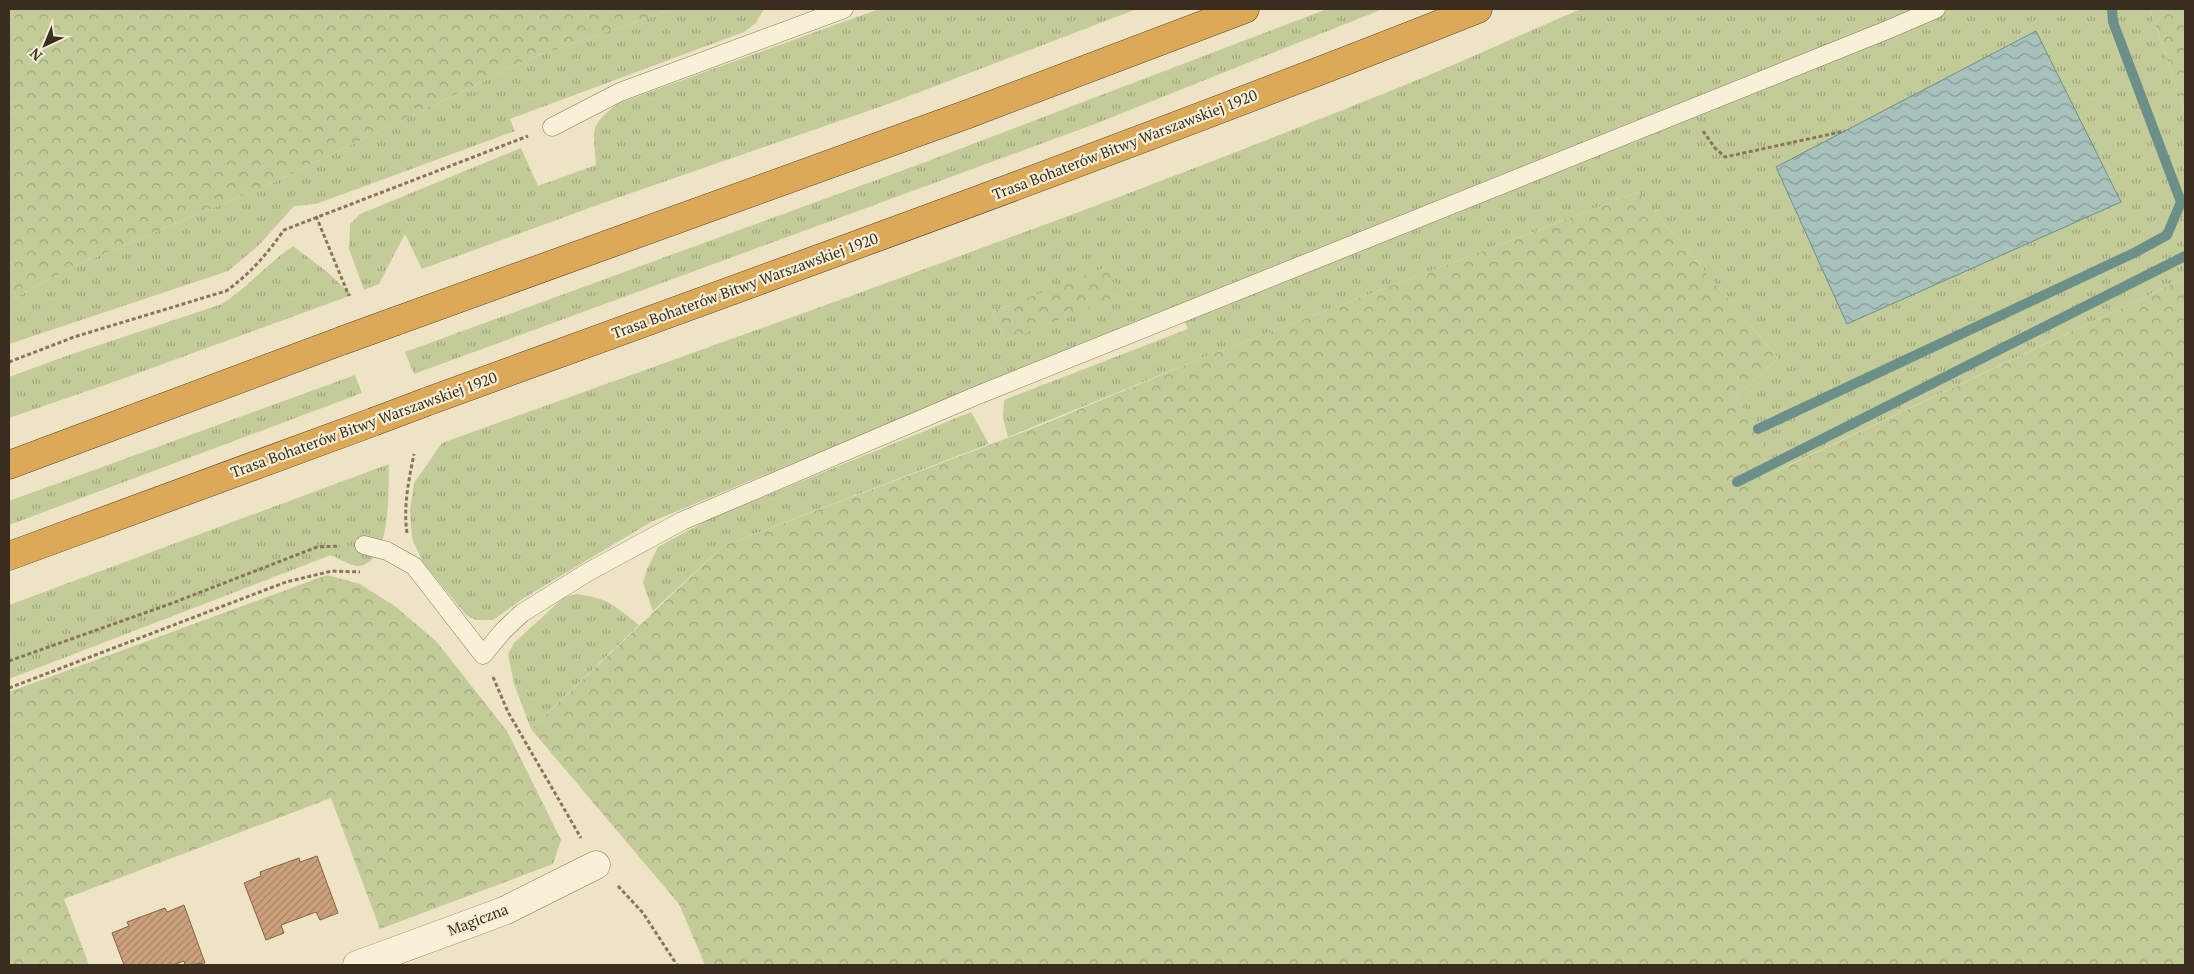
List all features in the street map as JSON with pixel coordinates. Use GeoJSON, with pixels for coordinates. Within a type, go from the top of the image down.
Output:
{"type":"FeatureCollection","features":[{"type":"Feature","properties":{"kind":"highway"},"geometry":{"type":"LineString","coordinates":[[9,465],[341,341],[968,114],[1245,9]]}},
{"type":"Feature","properties":{"kind":"highway","name":"Trasa Bohaterów Bitwy Warszawskiej 1920"},"geometry":{"type":"LineString","coordinates":[[9,556],[1017,186],[1305,78],[1478,9]]}},
{"type":"Feature","properties":{"kind":"street","name":"Magiczna"},"geometry":{"type":"LineString","coordinates":[[357,965],[504,911],[596,865]]}},
{"type":"Feature","properties":{"kind":"lane"},"geometry":{"type":"LineString","coordinates":[[552,127],[620,92],[844,9]]}},
{"type":"Feature","properties":{"kind":"lane"},"geometry":{"type":"LineString","coordinates":[[364,545],[387,551],[414,566],[483,655],[503,630],[522,613],[588,572],[682,521],[978,395],[1936,9]]}},
{"type":"Feature","properties":{"kind":"path"},"geometry":{"type":"LineString","coordinates":[[1688,110],[1715,148],[1725,157],[1845,131]]}},
{"type":"Feature","properties":{"kind":"path"},"geometry":{"type":"LineString","coordinates":[[9,362],[74,336],[226,291],[246,277],[284,230],[316,216],[552,127]]}},
{"type":"Feature","properties":{"kind":"path"},"geometry":{"type":"LineString","coordinates":[[316,216],[349,296]]}},
{"type":"Feature","properties":{"kind":"path"},"geometry":{"type":"LineString","coordinates":[[414,454],[408,488],[406,522],[414,566]]}},
{"type":"Feature","properties":{"kind":"path"},"geometry":{"type":"LineString","coordinates":[[9,661],[170,604],[317,547],[364,545]]}},
{"type":"Feature","properties":{"kind":"path"},"geometry":{"type":"LineString","coordinates":[[9,688],[286,582],[332,570]]}},
{"type":"Feature","properties":{"kind":"path"},"geometry":{"type":"LineString","coordinates":[[483,655],[508,712],[596,865],[644,913],[677,965]]}},
{"type":"Feature","properties":{"kind":"green space"},"geometry":{"type":"Polygon","coordinates":[[[9,9],[673,9],[531,58],[272,183],[72,267],[9,301],[9,9]]]}},
{"type":"Feature","properties":{"kind":"green space"},"geometry":{"type":"Polygon","coordinates":[[[673,9],[764,9],[756,23],[744,32],[510,119],[515,131],[316,204],[294,206],[258,246],[228,271],[9,344],[9,301],[72,267],[272,183],[531,58],[673,9]]]}},
{"type":"Feature","properties":{"kind":"green space"},"geometry":{"type":"Polygon","coordinates":[[[879,9],[1137,9],[891,103],[614,199],[422,269],[405,234],[379,284],[364,290],[349,249],[350,224],[360,214],[521,148],[538,186],[596,165],[594,136],[597,124],[619,103],[879,9]]]}},
{"type":"Feature","properties":{"kind":"green space"},"geometry":{"type":"Polygon","coordinates":[[[1327,9],[1383,9],[1095,124],[414,374],[405,352],[920,164],[1327,9]]]}},
{"type":"Feature","properties":{"kind":"green space"},"geometry":{"type":"Polygon","coordinates":[[[1581,9],[2150,9],[2185,112],[2185,278],[1776,471],[1737,396],[1778,358],[1638,192],[1202,358],[1008,437],[1003,418],[1004,400],[1188,329],[1178,306],[1019,369],[651,522],[524,598],[493,620],[476,620],[466,615],[422,561],[412,538],[410,510],[414,483],[442,443],[1158,182],[1419,79],[1581,9]],[[1106,268],[992,312],[1005,341],[1118,296],[1106,268]]]}},
{"type":"Feature","properties":{"kind":"green space"},"geometry":{"type":"Polygon","coordinates":[[[2150,9],[2185,9],[2185,112],[2150,9]]]}},
{"type":"Feature","properties":{"kind":"green space"},"geometry":{"type":"Polygon","coordinates":[[[1638,192],[1778,358],[1737,396],[1777,471],[2185,278],[2185,965],[705,965],[679,904],[531,729],[723,546],[1044,424],[1202,358],[1638,192]]]}},
{"type":"Feature","properties":{"kind":"green space"},"geometry":{"type":"Polygon","coordinates":[[[293,246],[326,271],[352,295],[9,418],[9,377],[222,304],[293,246]]]}},
{"type":"Feature","properties":{"kind":"green space"},"geometry":{"type":"Polygon","coordinates":[[[1106,267],[1119,296],[1005,341],[992,312],[1106,267]]]}},
{"type":"Feature","properties":{"kind":"green space"},"geometry":{"type":"Polygon","coordinates":[[[355,375],[362,393],[9,525],[9,501],[355,375]]]}},
{"type":"Feature","properties":{"kind":"green space"},"geometry":{"type":"Polygon","coordinates":[[[971,412],[989,444],[723,546],[653,611],[643,583],[647,569],[658,547],[711,518],[971,412]]]}},
{"type":"Feature","properties":{"kind":"green space"},"geometry":{"type":"Polygon","coordinates":[[[389,464],[386,524],[377,554],[368,563],[356,566],[331,555],[9,679],[9,605],[389,464]]]}},
{"type":"Feature","properties":{"kind":"green space"},"geometry":{"type":"Polygon","coordinates":[[[327,575],[360,584],[396,607],[436,641],[507,731],[561,840],[553,864],[380,929],[331,798],[64,899],[89,965],[9,965],[9,692],[327,575]]]}},
{"type":"Feature","properties":{"kind":"green space"},"geometry":{"type":"Polygon","coordinates":[[[576,594],[603,600],[623,612],[639,625],[531,729],[514,684],[508,654],[514,643],[564,597],[576,594]]]}},
{"type":"Feature","properties":{"kind":"water"},"geometry":{"type":"Polygon","coordinates":[[[2036,31],[2121,202],[1847,324],[1776,167],[2036,31]]]}},
{"type":"Feature","properties":{"kind":"building"},"geometry":{"type":"Polygon","coordinates":[[[317,856],[338,913],[320,920],[316,912],[281,925],[284,933],[266,940],[244,883],[261,876],[260,872],[299,858],[300,862],[317,856]]]}},
{"type":"Feature","properties":{"kind":"building"},"geometry":{"type":"Polygon","coordinates":[[[184,905],[205,963],[185,965],[184,961],[173,965],[124,965],[112,933],[129,926],[127,922],[165,908],[167,912],[184,905]]]}},
{"type":"Feature","properties":{"kind":"waterway"},"geometry":{"type":"LineString","coordinates":[[1758,429],[2136,252],[2167,235],[2181,202],[2113,22],[2112,9]]}},
{"type":"Feature","properties":{"kind":"waterway"},"geometry":{"type":"LineString","coordinates":[[1737,482],[2185,256]]}}]}
